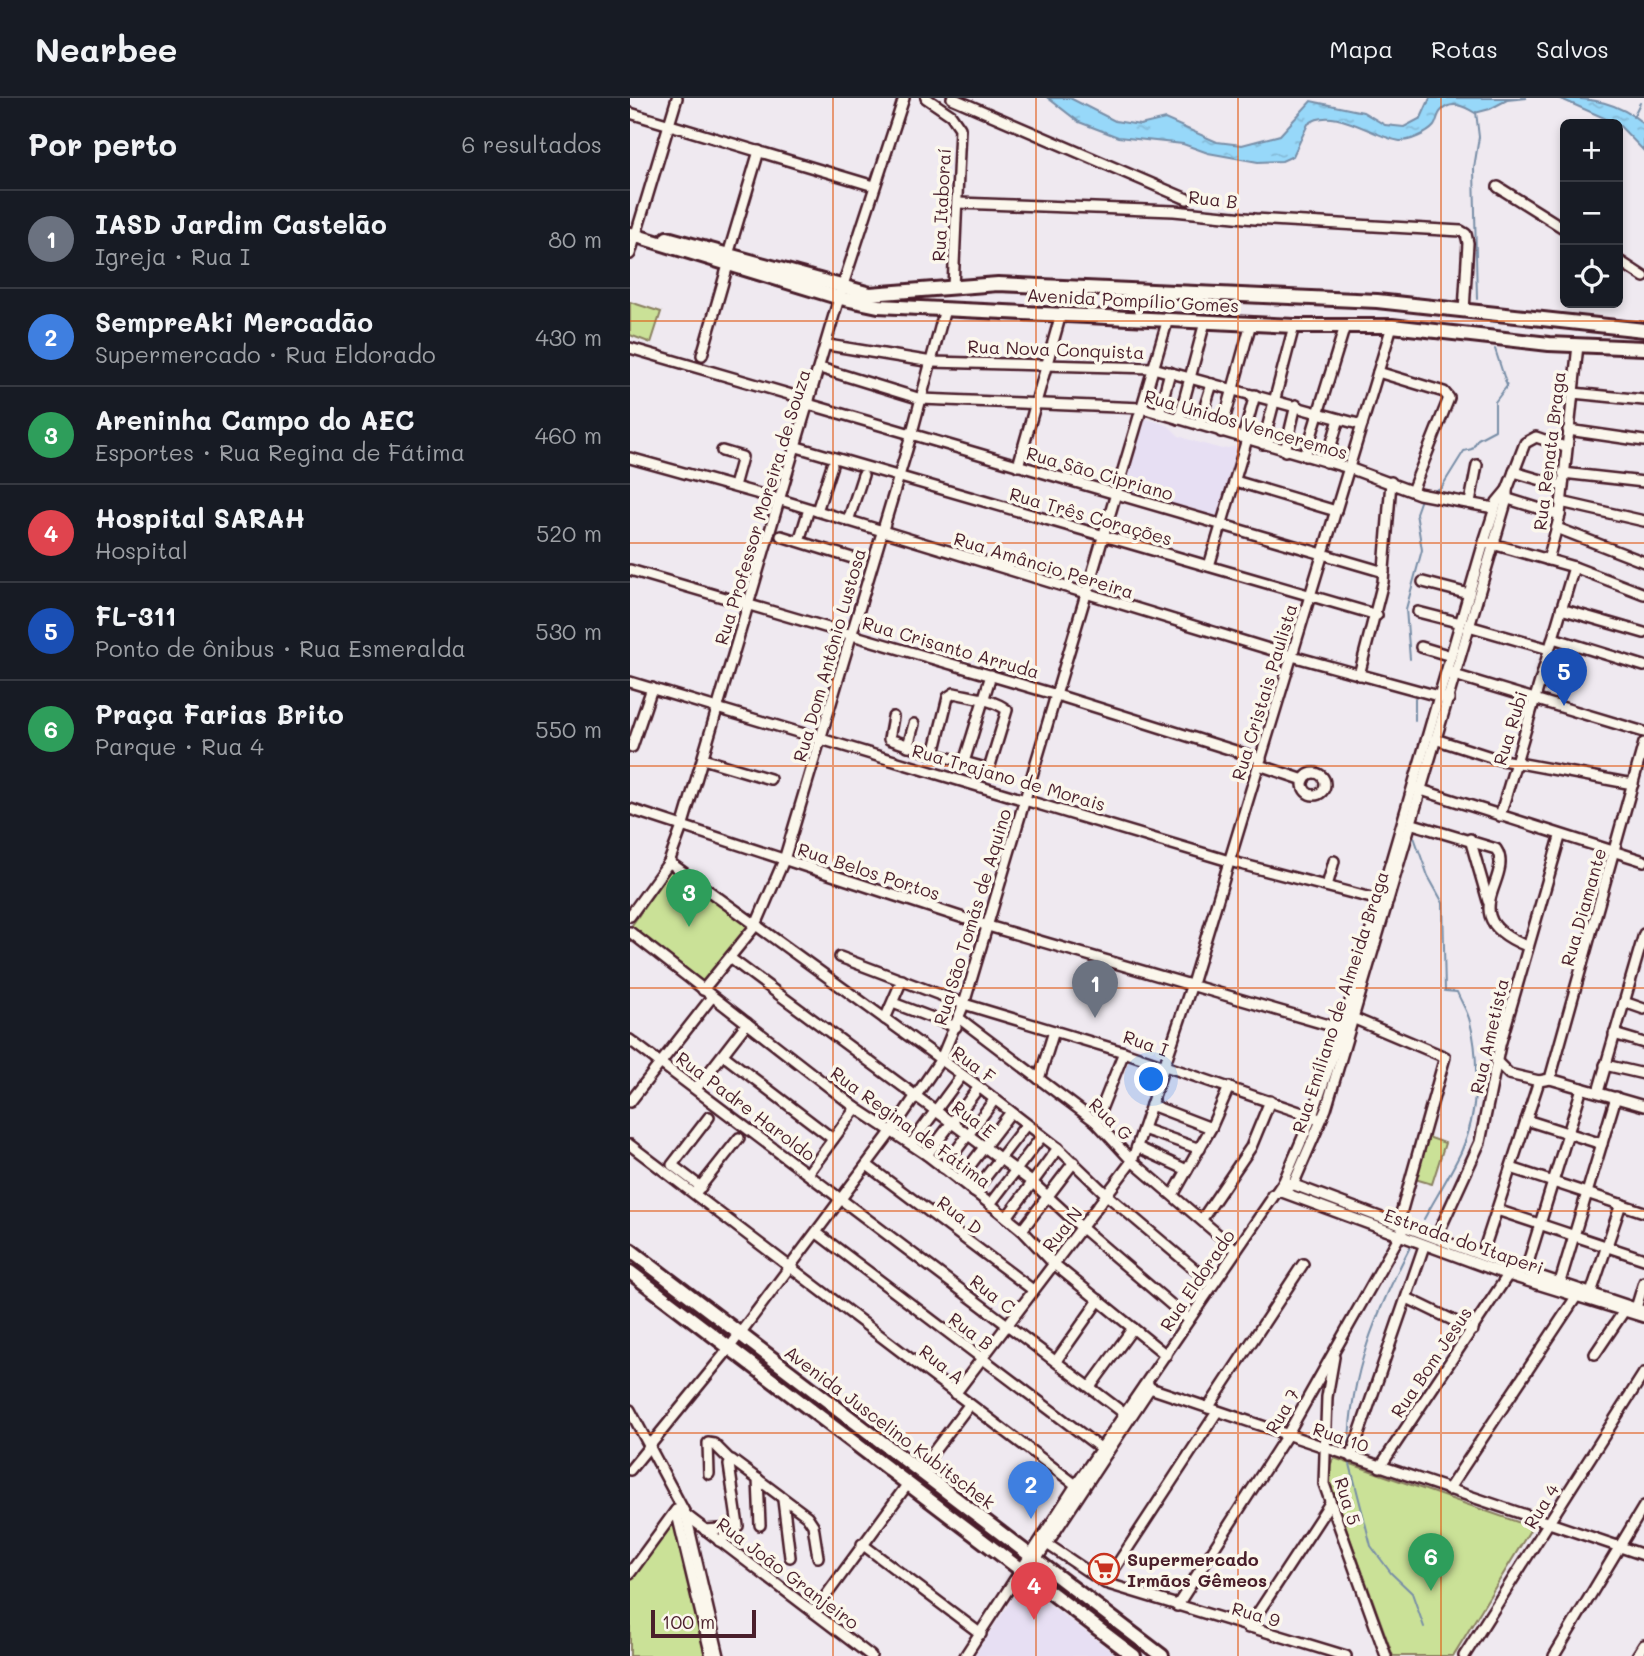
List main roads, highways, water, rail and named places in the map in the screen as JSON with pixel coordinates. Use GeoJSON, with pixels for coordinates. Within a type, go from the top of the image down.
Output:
{"type":"FeatureCollection","features":[{"type":"Feature","properties":{"kind":"main road","name":"Avenida Pompílio Gomes"},"geometry":{"type":"LineString","coordinates":[[633,231],[878,306],[1294,326],[1392,327],[1452,335],[1644,348]]}},
{"type":"Feature","properties":{"kind":"main road","name":"Avenida Pompílio Gomes"},"geometry":{"type":"LineString","coordinates":[[841,293],[890,295],[998,284],[1377,301],[1644,330]]}},
{"type":"Feature","properties":{"kind":"main road"},"geometry":{"type":"LineString","coordinates":[[1429,331],[1434,319],[1433,308]]}},
{"type":"Feature","properties":{"kind":"main road"},"geometry":{"type":"LineString","coordinates":[[1452,335],[1451,321],[1460,311]]}},
{"type":"Feature","properties":{"kind":"main road","name":"Avenida Juscelino Kubitschek"},"geometry":{"type":"LineString","coordinates":[[630,1250],[1162,1656]]}},
{"type":"Feature","properties":{"kind":"main road","name":"Avenida Juscelino Kubitschek"},"geometry":{"type":"LineString","coordinates":[[630,1272],[1134,1656]]}},
{"type":"Feature","properties":{"kind":"water"},"geometry":{"type":"Polygon","coordinates":[[[1048,98],[1070,98],[1115,121],[1140,125],[1165,119],[1217,142],[1242,145],[1280,135],[1311,101],[1363,112],[1385,125],[1404,127],[1421,118],[1430,98],[1527,98],[1507,100],[1475,113],[1462,106],[1449,106],[1440,113],[1431,129],[1404,141],[1390,139],[1341,120],[1318,119],[1308,124],[1293,156],[1282,161],[1258,162],[1208,153],[1183,144],[1118,137],[1079,122],[1048,98]]]}},
{"type":"Feature","properties":{"kind":"water"},"geometry":{"type":"Polygon","coordinates":[[[1559,98],[1604,103],[1634,117],[1644,124],[1644,151],[1623,129],[1623,119],[1607,119],[1559,98]]]}},
{"type":"Feature","properties":{"kind":"waterway"},"geometry":{"type":"LineString","coordinates":[[1633,117],[1640,103]]}},
{"type":"Feature","properties":{"kind":"waterway"},"geometry":{"type":"LineString","coordinates":[[1476,112],[1479,137],[1474,168],[1477,299]]}},
{"type":"Feature","properties":{"kind":"waterway"},"geometry":{"type":"LineString","coordinates":[[1431,492],[1441,488],[1464,451],[1472,449],[1478,439],[1495,430],[1495,402],[1507,386],[1495,349]]}},
{"type":"Feature","properties":{"kind":"waterway"},"geometry":{"type":"LineString","coordinates":[[1410,659],[1406,609],[1422,550],[1416,513],[1421,499]]}},
{"type":"Feature","properties":{"kind":"waterway"},"geometry":{"type":"LineString","coordinates":[[1415,698],[1415,720]]}},
{"type":"Feature","properties":{"kind":"waterway"},"geometry":{"type":"LineString","coordinates":[[1414,837],[1428,876],[1443,903],[1445,991],[1457,992],[1468,1015],[1476,1070],[1474,1105],[1467,1137],[1457,1161],[1424,1219]]}},
{"type":"Feature","properties":{"kind":"waterway"},"geometry":{"type":"LineString","coordinates":[[1349,1447],[1354,1394],[1367,1343],[1410,1247]]}},
{"type":"Feature","properties":{"kind":"waterway"},"geometry":{"type":"LineString","coordinates":[[1350,1464],[1371,1546],[1391,1573],[1412,1593],[1424,1627]]}},
{"type":"Feature","properties":{"kind":"place","name":"FL-311"},"geometry":{"type":"Point","coordinates":[1564,706]}},
{"type":"Feature","properties":{"kind":"place","name":"Areninha Campo do AEC"},"geometry":{"type":"Point","coordinates":[689,927]}},
{"type":"Feature","properties":{"kind":"place","name":"IASD Jardim Castelão"},"geometry":{"type":"Point","coordinates":[1095,1018]}},
{"type":"Feature","properties":{"kind":"place","name":"SempreAki Mercadão"},"geometry":{"type":"Point","coordinates":[1031,1519]}},
{"type":"Feature","properties":{"kind":"place","name":"Supermercado Irmãos Gêmeos"},"geometry":{"type":"Point","coordinates":[1104,1569]}},
{"type":"Feature","properties":{"kind":"place","name":"Praça Farias Brito"},"geometry":{"type":"Point","coordinates":[1431,1591]}},
{"type":"Feature","properties":{"kind":"place","name":"Hospital SARAH"},"geometry":{"type":"Point","coordinates":[1034,1620]}}]}
